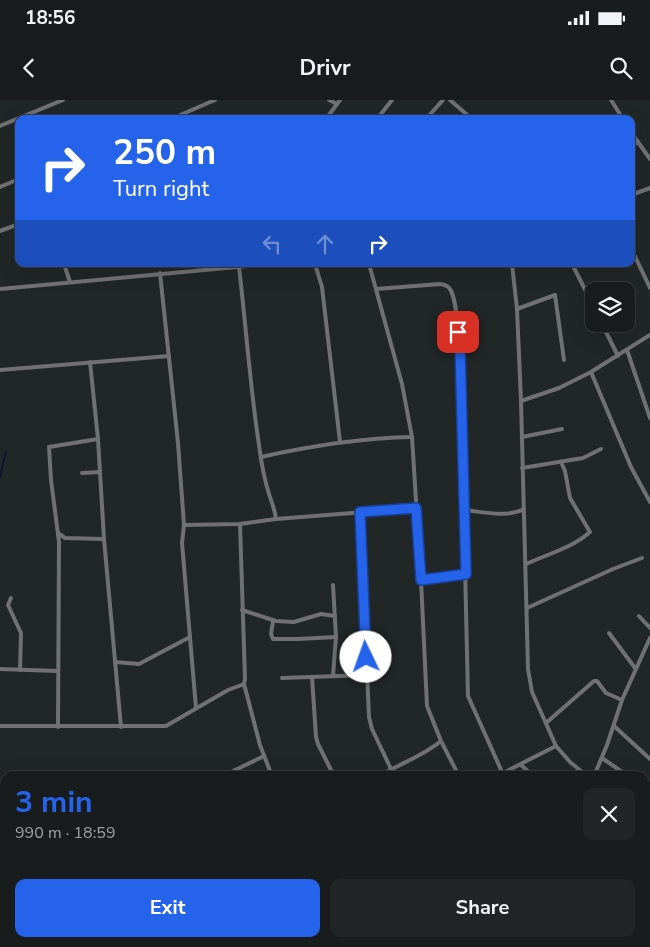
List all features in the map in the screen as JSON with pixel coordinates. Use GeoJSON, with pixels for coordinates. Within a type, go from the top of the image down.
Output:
{"type":"FeatureCollection","features":[{"type":"Feature","properties":{"kind":"street"},"geometry":{"type":"LineString","coordinates":[[27,115],[63,100]]}},
{"type":"Feature","properties":{"kind":"street"},"geometry":{"type":"LineString","coordinates":[[180,115],[215,100]]}},
{"type":"Feature","properties":{"kind":"street"},"geometry":{"type":"LineString","coordinates":[[329,115],[338,102],[330,100]]}},
{"type":"Feature","properties":{"kind":"street"},"geometry":{"type":"LineString","coordinates":[[380,115],[392,100]]}},
{"type":"Feature","properties":{"kind":"street"},"geometry":{"type":"LineString","coordinates":[[430,115],[443,100]]}},
{"type":"Feature","properties":{"kind":"street"},"geometry":{"type":"LineString","coordinates":[[450,100],[467,115]]}},
{"type":"Feature","properties":{"kind":"street"},"geometry":{"type":"LineString","coordinates":[[611,100],[620,115]]}},
{"type":"Feature","properties":{"kind":"street"},"geometry":{"type":"LineString","coordinates":[[0,126],[15,120]]}},
{"type":"Feature","properties":{"kind":"street"},"geometry":{"type":"LineString","coordinates":[[635,138],[650,159]]}},
{"type":"Feature","properties":{"kind":"street"},"geometry":{"type":"LineString","coordinates":[[0,187],[15,181]]}},
{"type":"Feature","properties":{"kind":"street"},"geometry":{"type":"LineString","coordinates":[[635,194],[650,188]]}},
{"type":"Feature","properties":{"kind":"street"},"geometry":{"type":"LineString","coordinates":[[0,230],[15,225]]}},
{"type":"Feature","properties":{"kind":"street"},"geometry":{"type":"LineString","coordinates":[[635,256],[650,288]]}},
{"type":"Feature","properties":{"kind":"street"},"geometry":{"type":"LineString","coordinates":[[65,267],[70,282]]}},
{"type":"Feature","properties":{"kind":"street"},"geometry":{"type":"LineString","coordinates":[[0,289],[205,267]]}},
{"type":"Feature","properties":{"kind":"street"},"geometry":{"type":"LineString","coordinates":[[239,267],[248,342],[250,388],[268,493],[275,510],[276,519]]}},
{"type":"Feature","properties":{"kind":"street"},"geometry":{"type":"LineString","coordinates":[[316,267],[322,287],[340,442]]}},
{"type":"Feature","properties":{"kind":"street"},"geometry":{"type":"LineString","coordinates":[[370,267],[402,384],[412,436],[426,670],[425,698],[441,742],[456,771]]}},
{"type":"Feature","properties":{"kind":"street"},"geometry":{"type":"LineString","coordinates":[[512,267],[517,309],[521,401],[528,670],[532,692],[556,746],[581,771]]}},
{"type":"Feature","properties":{"kind":"street"},"geometry":{"type":"LineString","coordinates":[[574,267],[585,289]]}},
{"type":"Feature","properties":{"kind":"street"},"geometry":{"type":"LineString","coordinates":[[160,273],[178,443],[184,525],[182,543],[196,708]]}},
{"type":"Feature","properties":{"kind":"street"},"geometry":{"type":"LineString","coordinates":[[376,289],[440,284],[446,285],[450,289],[454,299],[460,348],[468,696],[502,771]]}},
{"type":"Feature","properties":{"kind":"street"},"geometry":{"type":"LineString","coordinates":[[517,309],[555,295],[564,360]]}},
{"type":"Feature","properties":{"kind":"street"},"geometry":{"type":"LineString","coordinates":[[606,332],[618,356]]}},
{"type":"Feature","properties":{"kind":"street"},"geometry":{"type":"LineString","coordinates":[[521,401],[559,388],[591,372],[650,334]]}},
{"type":"Feature","properties":{"kind":"street"},"geometry":{"type":"LineString","coordinates":[[627,350],[650,418]]}},
{"type":"Feature","properties":{"kind":"street"},"geometry":{"type":"LineString","coordinates":[[0,370],[169,356]]}},
{"type":"Feature","properties":{"kind":"street"},"geometry":{"type":"LineString","coordinates":[[90,362],[98,438],[104,539],[121,726]]}},
{"type":"Feature","properties":{"kind":"street"},"geometry":{"type":"LineString","coordinates":[[591,372],[631,467],[650,502]]}},
{"type":"Feature","properties":{"kind":"street"},"geometry":{"type":"LineString","coordinates":[[522,436],[562,429]]}},
{"type":"Feature","properties":{"kind":"street"},"geometry":{"type":"LineString","coordinates":[[261,457],[300,448],[340,442],[412,436]]}},
{"type":"Feature","properties":{"kind":"street"},"geometry":{"type":"LineString","coordinates":[[58,727],[59,542],[48,447],[98,438]]}},
{"type":"Feature","properties":{"kind":"street"},"geometry":{"type":"LineString","coordinates":[[522,468],[583,458],[601,449]]}},
{"type":"Feature","properties":{"kind":"street"},"geometry":{"type":"LineString","coordinates":[[526,564],[549,553],[563,550],[590,532],[570,498],[566,476],[560,462]]}},
{"type":"Feature","properties":{"kind":"street"},"geometry":{"type":"LineString","coordinates":[[82,473],[100,472]]}},
{"type":"Feature","properties":{"kind":"street"},"geometry":{"type":"LineString","coordinates":[[184,525],[240,524],[276,519],[416,508]]}},
{"type":"Feature","properties":{"kind":"street"},"geometry":{"type":"LineString","coordinates":[[465,510],[502,514],[519,512],[524,509]]}},
{"type":"Feature","properties":{"kind":"street"},"geometry":{"type":"LineString","coordinates":[[360,512],[369,717],[372,729],[391,769]]}},
{"type":"Feature","properties":{"kind":"street"},"geometry":{"type":"LineString","coordinates":[[519,512],[524,520]]}},
{"type":"Feature","properties":{"kind":"street"},"geometry":{"type":"LineString","coordinates":[[240,524],[246,679],[244,684],[270,771]]}},
{"type":"Feature","properties":{"kind":"street"},"geometry":{"type":"LineString","coordinates":[[58,533],[65,538],[104,539]]}},
{"type":"Feature","properties":{"kind":"street"},"geometry":{"type":"LineString","coordinates":[[59,542],[65,538]]}},
{"type":"Feature","properties":{"kind":"street"},"geometry":{"type":"LineString","coordinates":[[527,608],[642,558]]}},
{"type":"Feature","properties":{"kind":"street"},"geometry":{"type":"LineString","coordinates":[[421,580],[466,574]]}},
{"type":"Feature","properties":{"kind":"street"},"geometry":{"type":"LineString","coordinates":[[333,585],[336,637],[333,676]]}},
{"type":"Feature","properties":{"kind":"street"},"geometry":{"type":"LineString","coordinates":[[11,598],[8,604],[22,634],[20,670]]}},
{"type":"Feature","properties":{"kind":"street"},"geometry":{"type":"LineString","coordinates":[[242,610],[273,620],[294,622],[321,614],[335,616]]}},
{"type":"Feature","properties":{"kind":"street"},"geometry":{"type":"LineString","coordinates":[[639,616],[650,628]]}},
{"type":"Feature","properties":{"kind":"street"},"geometry":{"type":"LineString","coordinates":[[273,620],[271,634],[273,639],[336,637]]}},
{"type":"Feature","properties":{"kind":"street"},"geometry":{"type":"LineString","coordinates":[[609,633],[635,668]]}},
{"type":"Feature","properties":{"kind":"street"},"geometry":{"type":"LineString","coordinates":[[115,662],[139,664],[190,636]]}},
{"type":"Feature","properties":{"kind":"street"},"geometry":{"type":"LineString","coordinates":[[596,771],[622,700],[650,638]]}},
{"type":"Feature","properties":{"kind":"street"},"geometry":{"type":"LineString","coordinates":[[0,669],[57,671]]}},
{"type":"Feature","properties":{"kind":"street"},"geometry":{"type":"LineString","coordinates":[[282,678],[367,675]]}},
{"type":"Feature","properties":{"kind":"street"},"geometry":{"type":"LineString","coordinates":[[312,677],[316,737],[332,771]]}},
{"type":"Feature","properties":{"kind":"street"},"geometry":{"type":"LineString","coordinates":[[546,723],[594,681],[606,693],[622,700]]}},
{"type":"Feature","properties":{"kind":"street"},"geometry":{"type":"LineString","coordinates":[[0,726],[166,726],[228,690],[244,684]]}},
{"type":"Feature","properties":{"kind":"street"},"geometry":{"type":"LineString","coordinates":[[614,726],[650,758]]}},
{"type":"Feature","properties":{"kind":"street"},"geometry":{"type":"LineString","coordinates":[[388,771],[422,755],[441,742]]}},
{"type":"Feature","properties":{"kind":"street"},"geometry":{"type":"LineString","coordinates":[[505,771],[521,765],[556,746]]}},
{"type":"Feature","properties":{"kind":"street"},"geometry":{"type":"LineString","coordinates":[[233,771],[264,756]]}},
{"type":"Feature","properties":{"kind":"street"},"geometry":{"type":"LineString","coordinates":[[602,758],[621,771]]}},
{"type":"Feature","properties":{"kind":"street"},"geometry":{"type":"LineString","coordinates":[[521,765],[528,771]]}},
{"type":"Feature","properties":{"kind":"waterway"},"geometry":{"type":"LineString","coordinates":[[0,477],[6,451]]}},
{"type":"Feature","properties":{"kind":"route"},"geometry":{"type":"LineString","coordinates":[[366,657],[360,512],[416,508],[421,580],[466,574],[458,332]]}}]}
